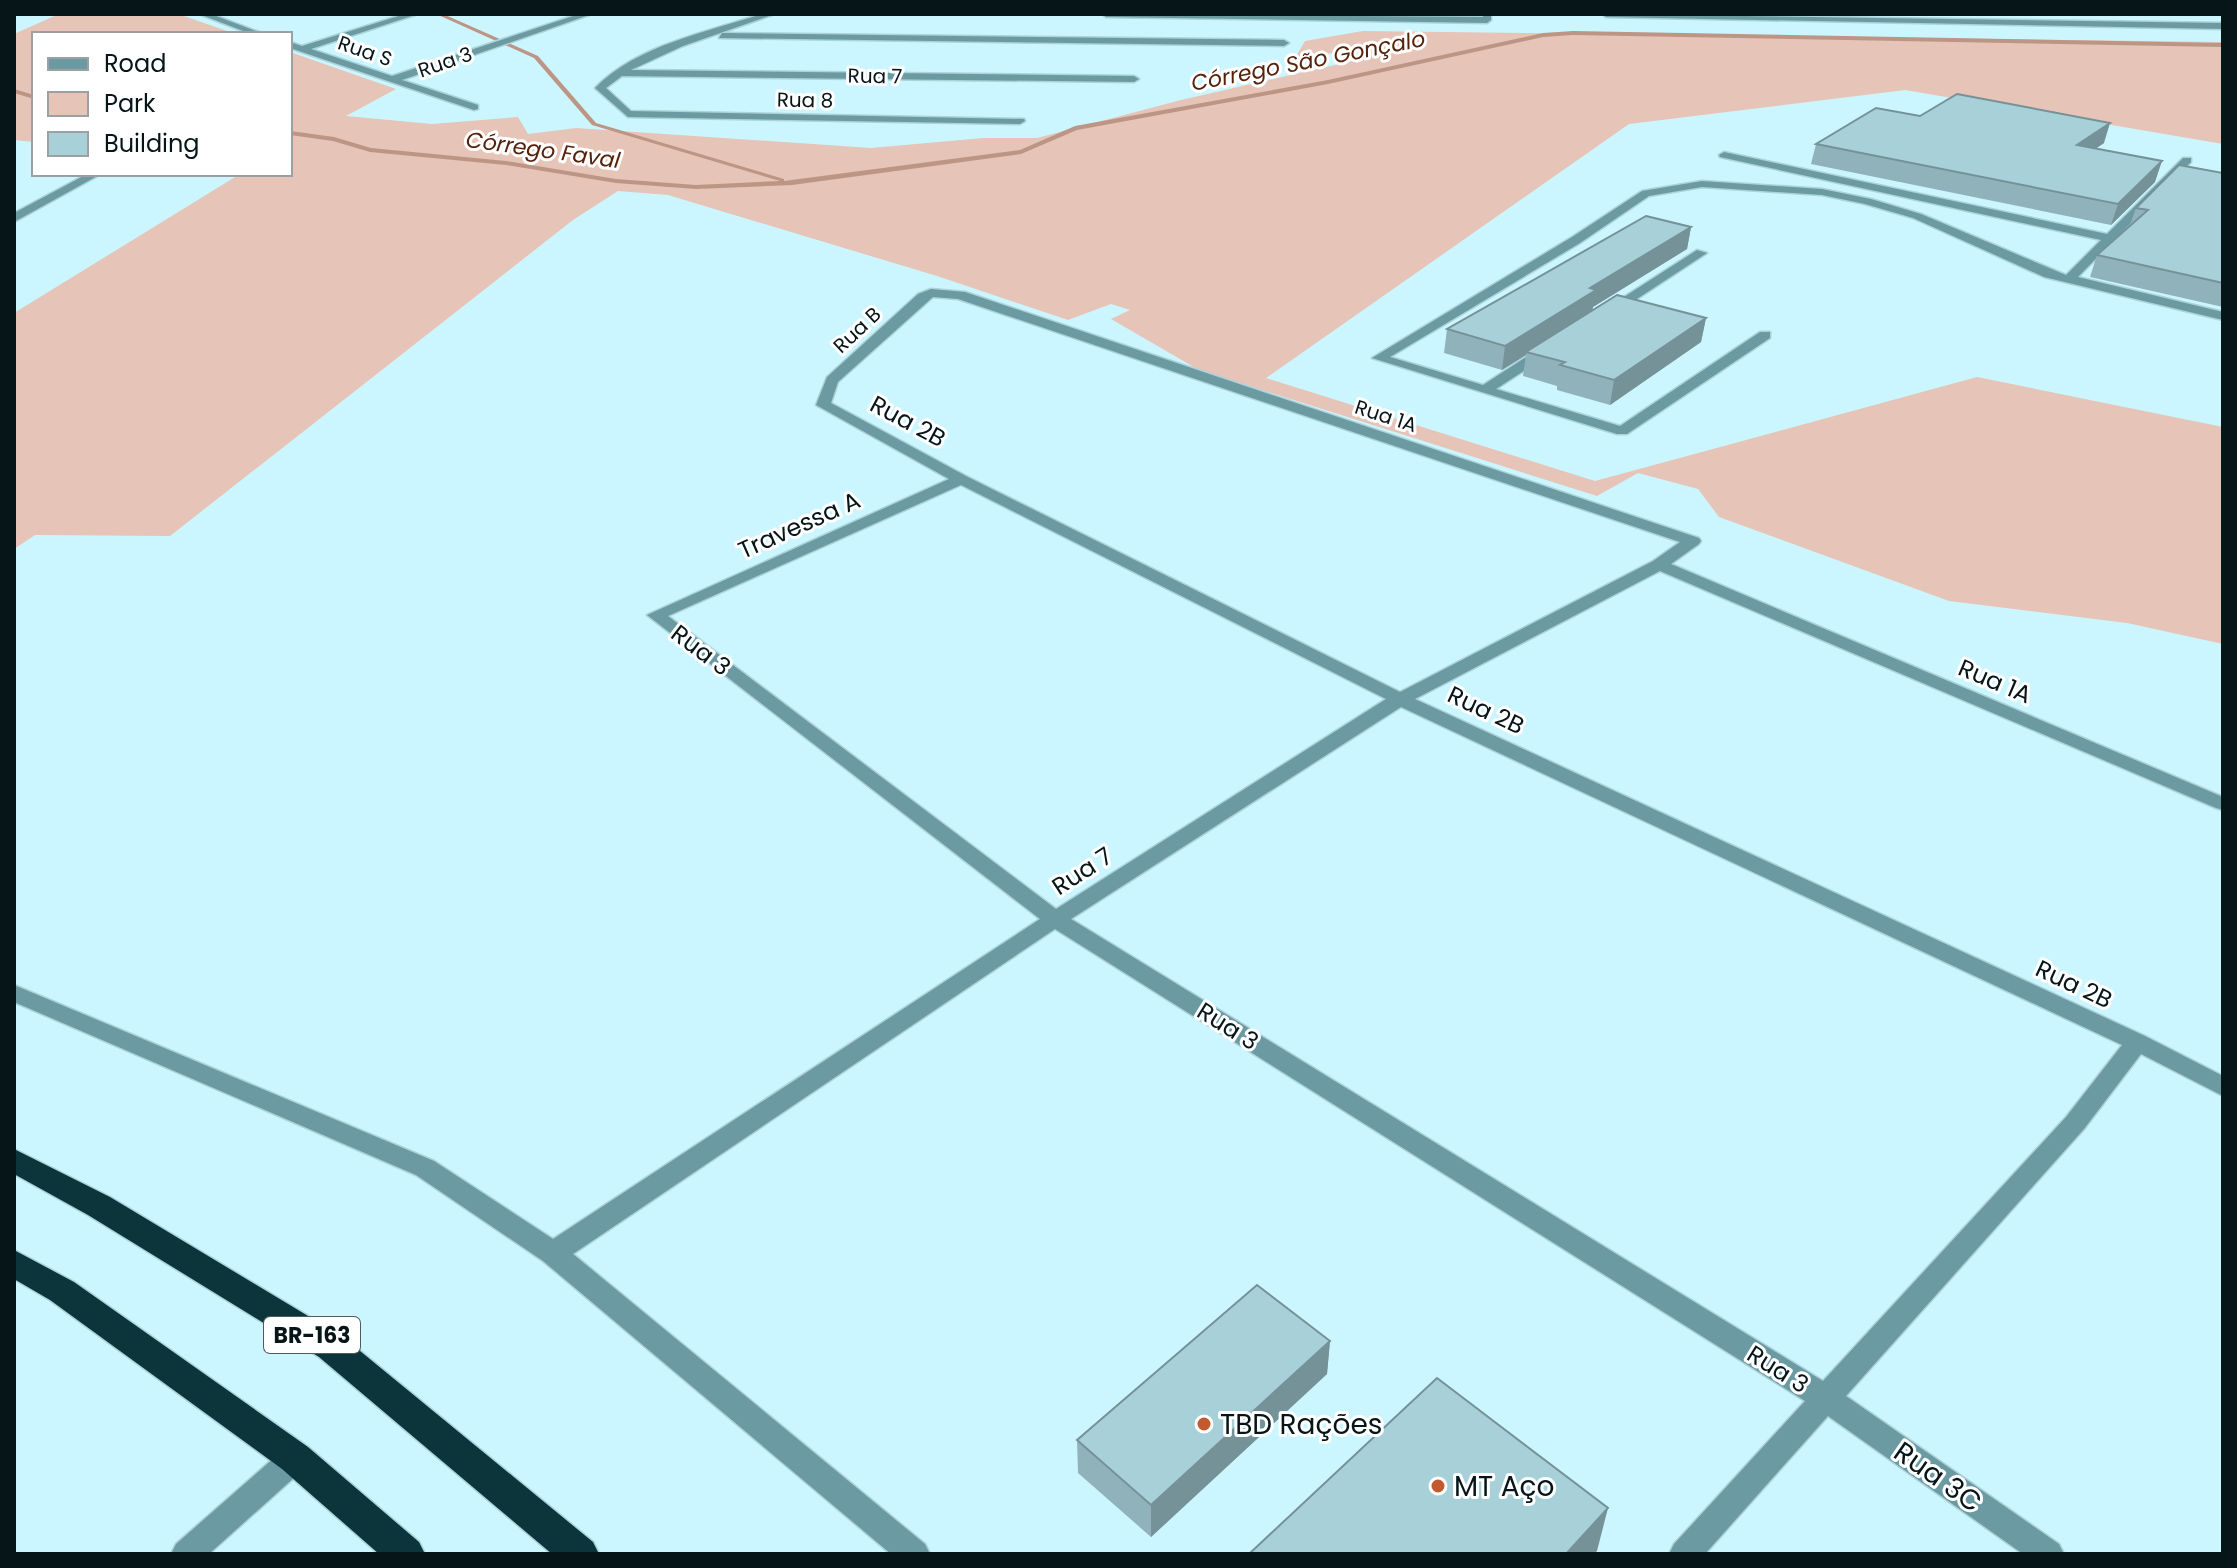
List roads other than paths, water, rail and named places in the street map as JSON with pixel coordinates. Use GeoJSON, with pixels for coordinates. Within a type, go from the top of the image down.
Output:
{"type":"FeatureCollection","features":[{"type":"Feature","properties":{"kind":"highway","name":"BR-163"},"geometry":{"type":"LineString","coordinates":[[14,1160],[99,1206],[331,1347],[580,1554]]}},
{"type":"Feature","properties":{"kind":"highway"},"geometry":{"type":"LineString","coordinates":[[14,1263],[62,1291],[295,1458],[406,1554]]}},
{"type":"Feature","properties":{"kind":"street"},"geometry":{"type":"LineString","coordinates":[[203,14],[254,32]]}},
{"type":"Feature","properties":{"kind":"street"},"geometry":{"type":"LineString","coordinates":[[302,49],[414,14]]}},
{"type":"Feature","properties":{"kind":"street","name":"Rua 3"},"geometry":{"type":"LineString","coordinates":[[394,79],[588,14]]}},
{"type":"Feature","properties":{"kind":"street"},"geometry":{"type":"LineString","coordinates":[[615,73],[706,35],[771,14]]}},
{"type":"Feature","properties":{"kind":"street"},"geometry":{"type":"LineString","coordinates":[[1106,14],[1487,17]]}},
{"type":"Feature","properties":{"kind":"street"},"geometry":{"type":"LineString","coordinates":[[1606,14],[1905,17],[2223,26]]}},
{"type":"Feature","properties":{"kind":"street"},"geometry":{"type":"LineString","coordinates":[[706,35],[1284,43]]}},
{"type":"Feature","properties":{"kind":"street","name":"Rua S"},"geometry":{"type":"LineString","coordinates":[[292,46],[474,107]]}},
{"type":"Feature","properties":{"kind":"street","name":"Rua 7"},"geometry":{"type":"LineString","coordinates":[[615,73],[1134,79]]}},
{"type":"Feature","properties":{"kind":"street","name":"Rua 8"},"geometry":{"type":"LineString","coordinates":[[615,73],[600,88],[628,114],[1020,121]]}},
{"type":"Feature","properties":{"kind":"street"},"geometry":{"type":"LineString","coordinates":[[1724,155],[2110,238]]}},
{"type":"Feature","properties":{"kind":"street"},"geometry":{"type":"LineString","coordinates":[[2069,279],[2187,160]]}},
{"type":"Feature","properties":{"kind":"street"},"geometry":{"type":"LineString","coordinates":[[14,218],[91,176]]}},
{"type":"Feature","properties":{"kind":"street"},"geometry":{"type":"LineString","coordinates":[[1765,335],[1622,431],[1379,358],[1576,240],[1646,193],[1702,184],[1822,192],[1867,201],[1917,216],[2048,274],[2223,316]]}},
{"type":"Feature","properties":{"kind":"street"},"geometry":{"type":"LineString","coordinates":[[1593,321],[1701,253]]}},
{"type":"Feature","properties":{"kind":"street","name":"Rua 1A"},"geometry":{"type":"LineString","coordinates":[[931,293],[960,295],[1693,541]]}},
{"type":"Feature","properties":{"kind":"street","name":"Rua B"},"geometry":{"type":"LineString","coordinates":[[823,405],[832,380],[931,293]]}},
{"type":"Feature","properties":{"kind":"street"},"geometry":{"type":"LineString","coordinates":[[1484,390],[1552,347]]}},
{"type":"Feature","properties":{"kind":"street","name":"Rua 2B"},"geometry":{"type":"LineString","coordinates":[[823,405],[961,479],[1400,699],[2137,1042],[2223,1087]]}},
{"type":"Feature","properties":{"kind":"street","name":"Travessa A"},"geometry":{"type":"LineString","coordinates":[[656,615],[961,479]]}},
{"type":"Feature","properties":{"kind":"street","name":"Rua 7"},"geometry":{"type":"LineString","coordinates":[[553,1253],[1055,919],[1400,699],[1659,565],[1693,541]]}},
{"type":"Feature","properties":{"kind":"street","name":"Rua 1A"},"geometry":{"type":"LineString","coordinates":[[1659,565],[2223,804]]}},
{"type":"Feature","properties":{"kind":"street","name":"Rua 3"},"geometry":{"type":"LineString","coordinates":[[656,615],[1055,919],[1827,1399]]}},
{"type":"Feature","properties":{"kind":"street"},"geometry":{"type":"LineString","coordinates":[[14,993],[425,1168],[553,1253],[914,1554]]}},
{"type":"Feature","properties":{"kind":"street","name":"Rua 3"},"geometry":{"type":"LineString","coordinates":[[1685,1554],[2075,1123],[2137,1042]]}},
{"type":"Feature","properties":{"kind":"street","name":"Rua 3C"},"geometry":{"type":"LineString","coordinates":[[1827,1399],[2048,1554]]}},
{"type":"Feature","properties":{"kind":"street"},"geometry":{"type":"LineString","coordinates":[[187,1554],[295,1458]]}},
{"type":"Feature","properties":{"kind":"waterway"},"geometry":{"type":"LineString","coordinates":[[439,14],[536,57],[594,124],[782,180]]}},
{"type":"Feature","properties":{"kind":"waterway","name":"Córrego São Gonçalo"},"geometry":{"type":"LineString","coordinates":[[292,133],[334,139],[370,150],[506,163],[616,181],[696,187],[792,183],[1021,152],[1075,128],[1328,82],[1543,35],[1573,33],[2223,45]]}},
{"type":"Feature","properties":{"kind":"waterway","name":"Córrego Faval"},"geometry":{"type":"LineString","coordinates":[[14,91],[32,96]]}},
{"type":"Feature","properties":{"kind":"place","name":"TBD Rações"},"geometry":{"type":"Point","coordinates":[1204,1424]}},
{"type":"Feature","properties":{"kind":"place","name":"MT Aço"},"geometry":{"type":"Point","coordinates":[1438,1486]}}]}
